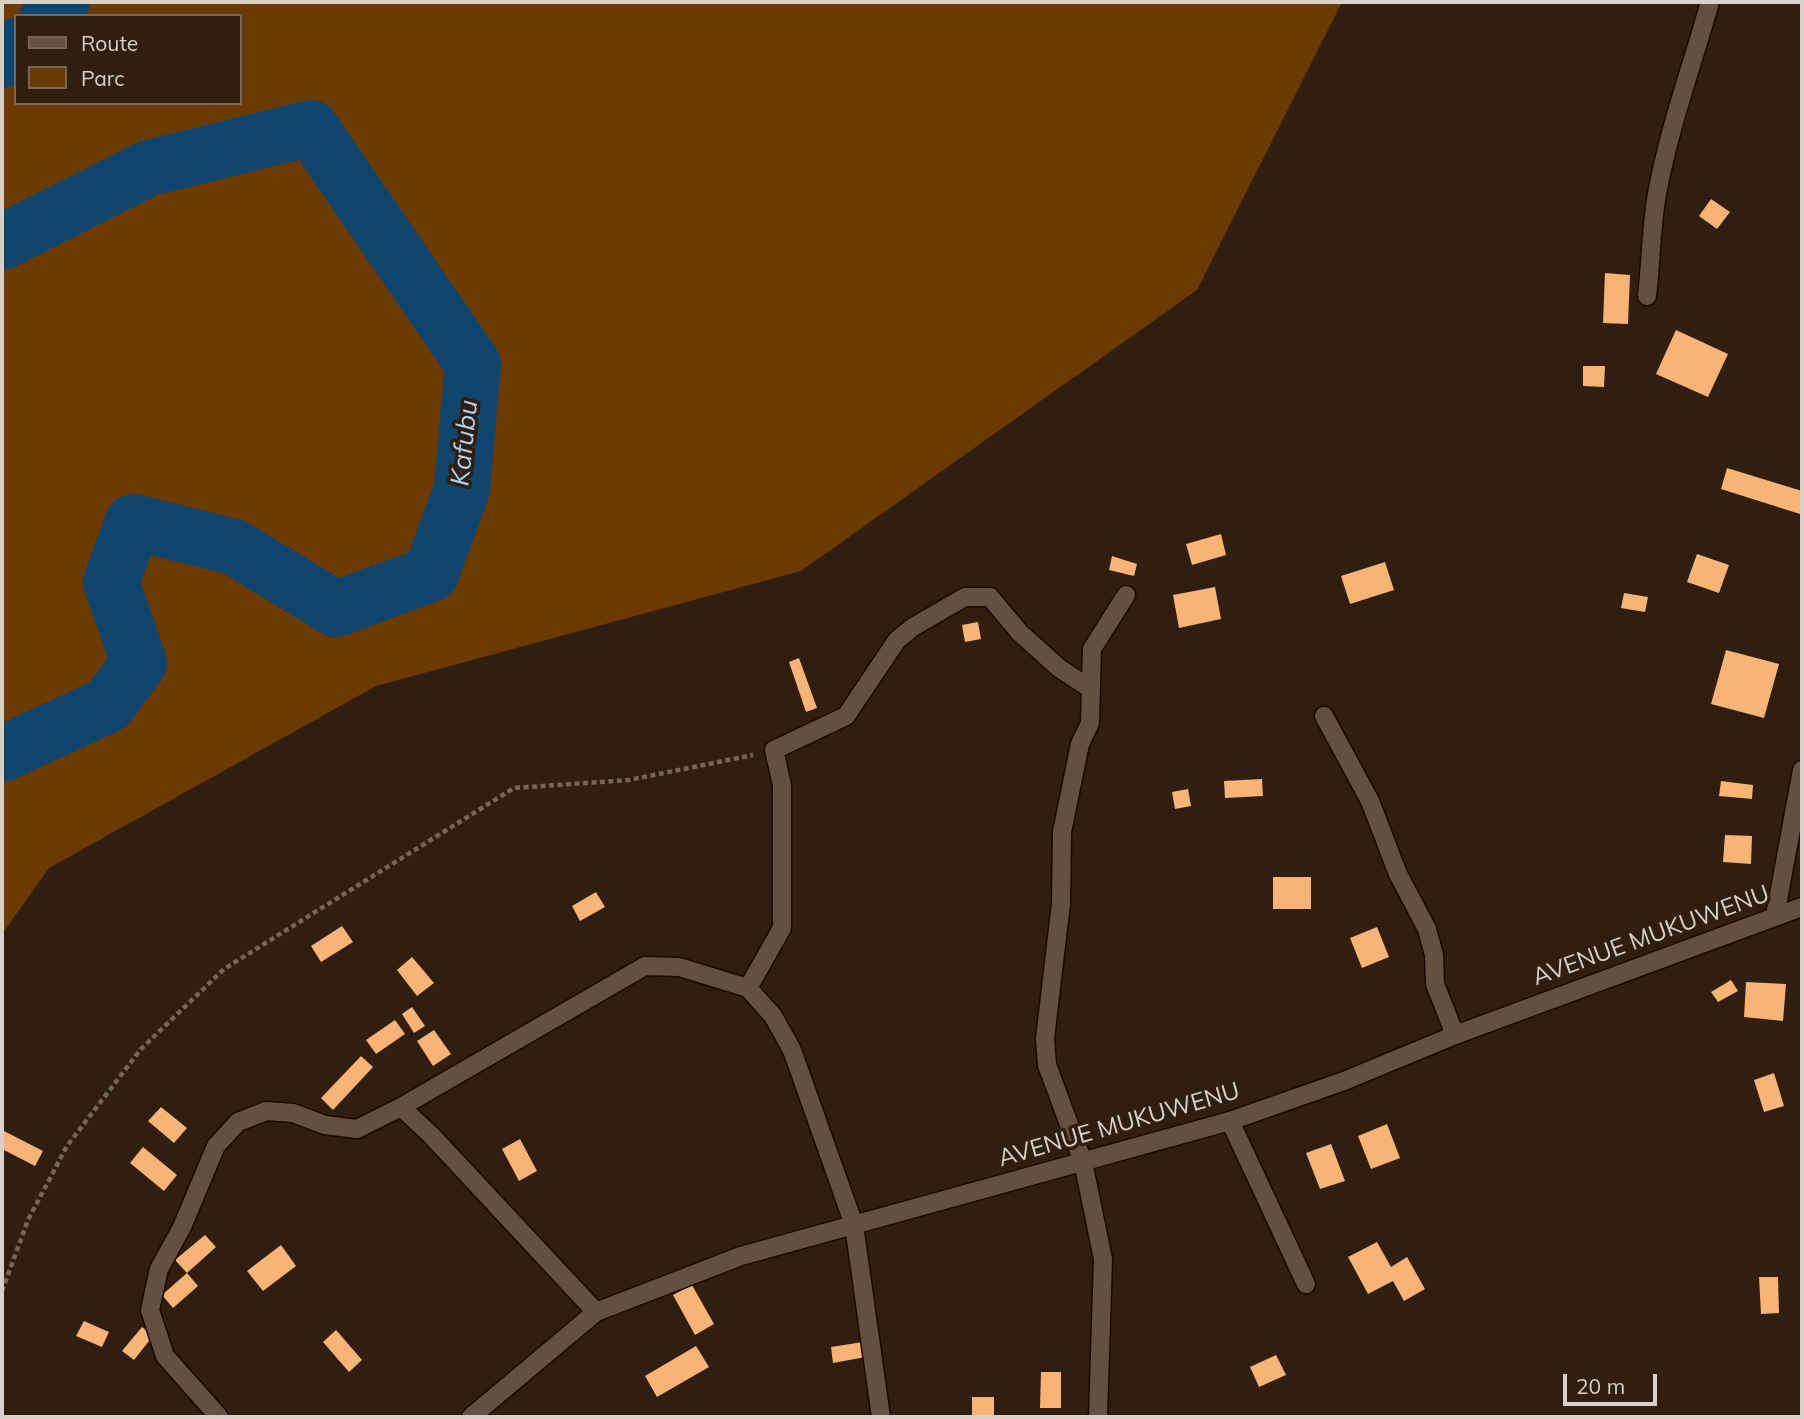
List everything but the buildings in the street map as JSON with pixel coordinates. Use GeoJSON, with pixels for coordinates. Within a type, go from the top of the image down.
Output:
{"type":"FeatureCollection","features":[{"type":"Feature","properties":{"kind":"street"},"geometry":{"type":"LineString","coordinates":[[1647,296],[1657,195],[1680,96],[1702,36],[1710,2]]}},
{"type":"Feature","properties":{"kind":"street"},"geometry":{"type":"LineString","coordinates":[[1098,1417],[1103,1259],[1083,1162],[1046,1065],[1045,1038],[1061,904],[1062,832],[1080,744],[1090,723],[1095,640],[1126,595]]}},
{"type":"Feature","properties":{"kind":"street"},"geometry":{"type":"LineString","coordinates":[[748,988],[782,928],[782,785],[774,750],[846,716],[897,640],[965,597],[990,597],[1020,633],[1059,668],[1091,690]]}},
{"type":"Feature","properties":{"kind":"street"},"geometry":{"type":"LineString","coordinates":[[1324,716],[1370,801],[1398,874],[1427,929],[1434,955],[1435,984],[1455,1035]]}},
{"type":"Feature","properties":{"kind":"street"},"geometry":{"type":"LineString","coordinates":[[1775,916],[1802,770]]}},
{"type":"Feature","properties":{"kind":"street","name":"AVENUE MUKUWENU"},"geometry":{"type":"LineString","coordinates":[[471,1417],[596,1312],[741,1256],[1230,1121],[1344,1081],[1455,1035],[1802,907]]}},
{"type":"Feature","properties":{"kind":"street"},"geometry":{"type":"LineString","coordinates":[[219,1417],[165,1356],[150,1310],[159,1269],[182,1227],[216,1146],[238,1122],[266,1111],[293,1113],[325,1125],[357,1129],[401,1107],[645,966],[679,967],[748,988],[773,1016],[792,1049],[853,1225],[881,1417]]}},
{"type":"Feature","properties":{"kind":"street"},"geometry":{"type":"LineString","coordinates":[[401,1107],[431,1135],[596,1312]]}},
{"type":"Feature","properties":{"kind":"street"},"geometry":{"type":"LineString","coordinates":[[1230,1121],[1306,1284]]}},
{"type":"Feature","properties":{"kind":"path"},"geometry":{"type":"LineString","coordinates":[[2,1291],[28,1220],[67,1146],[141,1049],[224,969],[514,788],[629,780],[774,750]]}},
{"type":"Feature","properties":{"kind":"green space"},"geometry":{"type":"Polygon","coordinates":[[[2,2],[1342,2],[1197,290],[801,571],[376,686],[49,868],[2,934],[2,2]]]}},
{"type":"Feature","properties":{"kind":"waterway","name":"Kafubu"},"geometry":{"type":"LineString","coordinates":[[50,14],[62,2]]}},
{"type":"Feature","properties":{"kind":"waterway","name":"Kafubu"},"geometry":{"type":"LineString","coordinates":[[2,60],[14,48]]}},
{"type":"Feature","properties":{"kind":"waterway","name":"Kafubu"},"geometry":{"type":"LineString","coordinates":[[2,242],[149,168],[311,128],[473,364],[462,489],[431,574],[336,609],[234,547],[133,522],[111,582],[139,663],[108,705],[2,754]]}}]}
